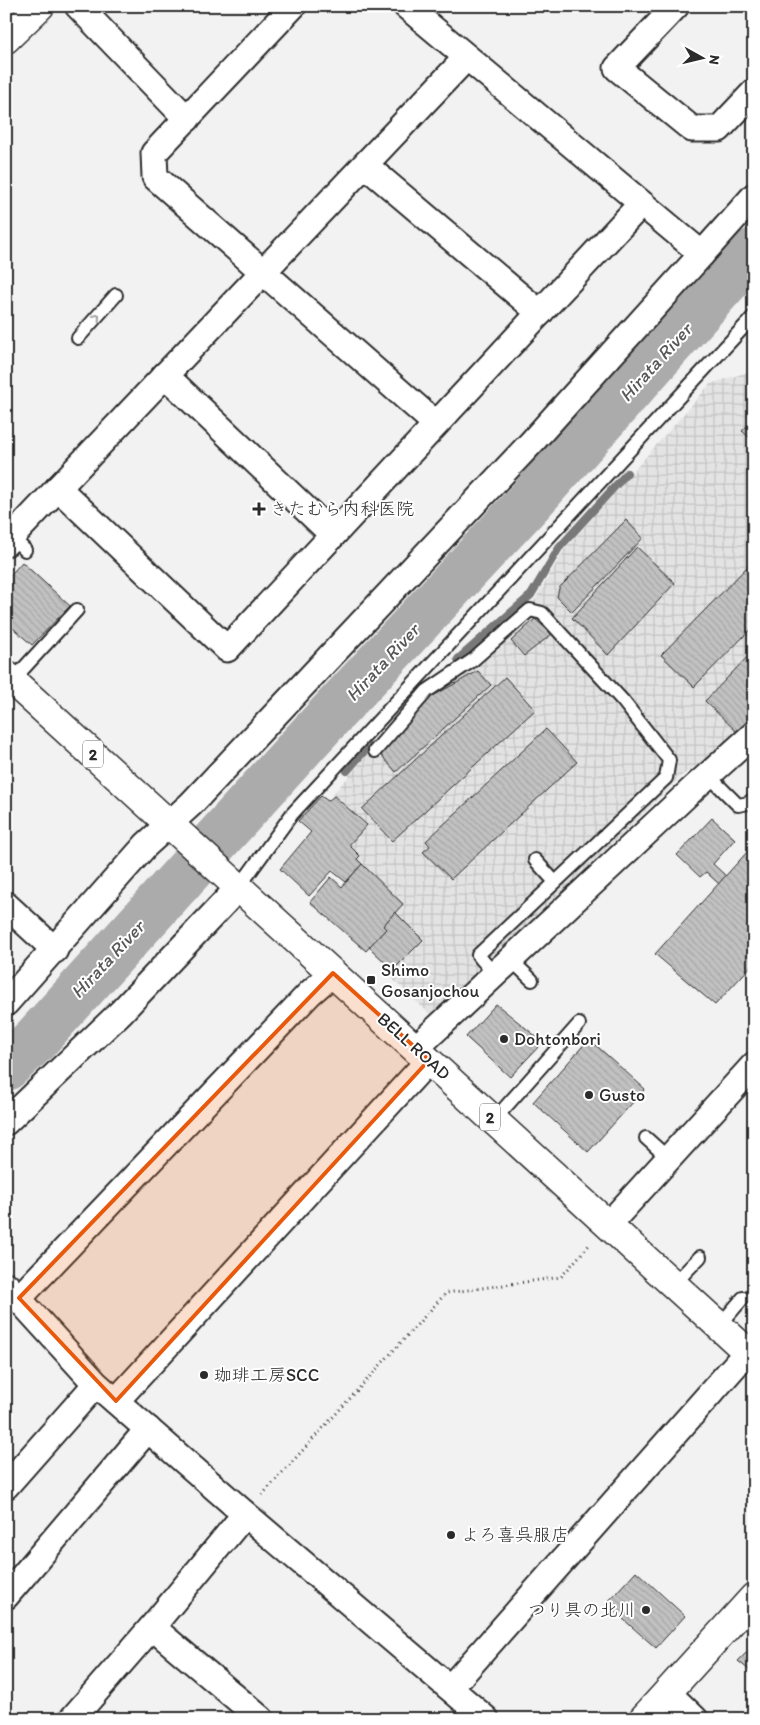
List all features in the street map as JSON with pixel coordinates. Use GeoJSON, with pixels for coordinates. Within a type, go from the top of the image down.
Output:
{"type":"FeatureCollection","features":[{"type":"Feature","properties":{"kind":"main road"},"geometry":{"type":"LineString","coordinates":[[6,39],[40,6]]}},
{"type":"Feature","properties":{"kind":"main road","name":"BELL ROAD"},"geometry":{"type":"LineString","coordinates":[[9,678],[494,1120],[599,1234],[674,1285],[750,1355]]}},
{"type":"Feature","properties":{"kind":"main road"},"geometry":{"type":"LineString","coordinates":[[643,1719],[754,1597]]}},
{"type":"Feature","properties":{"kind":"street"},"geometry":{"type":"LineString","coordinates":[[78,6],[186,119]]}},
{"type":"Feature","properties":{"kind":"street"},"geometry":{"type":"LineString","coordinates":[[293,6],[154,153],[155,177],[436,424]]}},
{"type":"Feature","properties":{"kind":"street"},"geometry":{"type":"LineString","coordinates":[[406,6],[702,254]]}},
{"type":"Feature","properties":{"kind":"street"},"geometry":{"type":"LineString","coordinates":[[676,6],[617,68],[692,129],[719,128],[754,92]]}},
{"type":"Feature","properties":{"kind":"street"},"geometry":{"type":"LineString","coordinates":[[14,543],[140,392],[165,375],[180,350],[264,271],[466,58]]}},
{"type":"Feature","properties":{"kind":"street"},"geometry":{"type":"LineString","coordinates":[[366,165],[540,313]]}},
{"type":"Feature","properties":{"kind":"street"},"geometry":{"type":"LineString","coordinates":[[6,1004],[146,844],[174,828],[191,804],[524,450],[754,196]]}},
{"type":"Feature","properties":{"kind":"street"},"geometry":{"type":"LineString","coordinates":[[58,488],[228,649],[641,204]]}},
{"type":"Feature","properties":{"kind":"street"},"geometry":{"type":"LineString","coordinates":[[165,375],[333,535]]}},
{"type":"Feature","properties":{"kind":"street"},"geometry":{"type":"LineString","coordinates":[[116,1402],[422,1054],[503,968],[754,734]]}},
{"type":"Feature","properties":{"kind":"street"},"geometry":{"type":"LineString","coordinates":[[6,1122],[121,1012],[233,881]]}},
{"type":"Feature","properties":{"kind":"street"},"geometry":{"type":"LineString","coordinates":[[6,904],[55,950]]}},
{"type":"Feature","properties":{"kind":"street"},"geometry":{"type":"LineString","coordinates":[[333,973],[310,992],[12,1292],[96,1384],[244,1514],[486,1719]]}},
{"type":"Feature","properties":{"kind":"street"},"geometry":{"type":"LineString","coordinates":[[599,1234],[754,1065]]}},
{"type":"Feature","properties":{"kind":"street"},"geometry":{"type":"LineString","coordinates":[[450,1688],[750,1355]]}},
{"type":"Feature","properties":{"kind":"street"},"geometry":{"type":"LineString","coordinates":[[6,1486],[96,1384]]}},
{"type":"Feature","properties":{"kind":"street"},"geometry":{"type":"LineString","coordinates":[[6,1596],[148,1429]]}},
{"type":"Feature","properties":{"kind":"street"},"geometry":{"type":"LineString","coordinates":[[72,1719],[152,1627],[244,1514]]}},
{"type":"Feature","properties":{"kind":"street"},"geometry":{"type":"LineString","coordinates":[[152,1627],[261,1719]]}},
{"type":"Feature","properties":{"kind":"street"},"geometry":{"type":"LineString","coordinates":[[667,1692],[695,1719]]}},
{"type":"Feature","properties":{"kind":"lane"},"geometry":{"type":"LineString","coordinates":[[78,338],[116,296]]}},
{"type":"Feature","properties":{"kind":"lane"},"geometry":{"type":"LineString","coordinates":[[233,881],[292,814],[754,316]]}},
{"type":"Feature","properties":{"kind":"lane"},"geometry":{"type":"LineString","coordinates":[[9,678],[78,610]]}},
{"type":"Feature","properties":{"kind":"lane"},"geometry":{"type":"LineString","coordinates":[[375,751],[427,691],[473,660],[530,610],[542,614],[623,701],[669,760],[666,778],[478,955],[532,980]]}},
{"type":"Feature","properties":{"kind":"lane"},"geometry":{"type":"LineString","coordinates":[[708,775],[738,805],[749,803],[754,798]]}},
{"type":"Feature","properties":{"kind":"lane"},"geometry":{"type":"LineString","coordinates":[[535,860],[555,882]]}},
{"type":"Feature","properties":{"kind":"lane"},"geometry":{"type":"LineString","coordinates":[[494,1120],[579,1024]]}},
{"type":"Feature","properties":{"kind":"lane"},"geometry":{"type":"LineString","coordinates":[[646,1138],[668,1158]]}},
{"type":"Feature","properties":{"kind":"lane"},"geometry":{"type":"LineString","coordinates":[[674,1285],[700,1257]]}},
{"type":"Feature","properties":{"kind":"lane"},"geometry":{"type":"LineString","coordinates":[[719,1326],[743,1298]]}},
{"type":"Feature","properties":{"kind":"path"},"geometry":{"type":"LineString","coordinates":[[244,1514],[446,1293],[561,1277],[599,1234]]}},
{"type":"Feature","properties":{"kind":"highlighted area"},"geometry":{"type":"Polygon","coordinates":[[[333,973],[429,1060],[116,1401],[19,1298],[333,973]]]}},
{"type":"Feature","properties":{"kind":"shaded area"},"geometry":{"type":"Polygon","coordinates":[[[754,370],[754,721],[736,740],[681,776],[434,1018],[388,975],[422,940],[395,912],[357,859],[360,856],[349,845],[366,824],[332,795],[432,682],[535,600],[564,550],[710,384],[754,370]]]}},
{"type":"Feature","properties":{"kind":"building"},"geometry":{"type":"Polygon","coordinates":[[[754,419],[754,441],[742,431],[754,419]]]}},
{"type":"Feature","properties":{"kind":"building"},"geometry":{"type":"Polygon","coordinates":[[[626,520],[643,538],[572,612],[557,597],[559,588],[626,520]]]}},
{"type":"Feature","properties":{"kind":"building"},"geometry":{"type":"Polygon","coordinates":[[[637,547],[675,583],[608,655],[572,618],[637,547]]]}},
{"type":"Feature","properties":{"kind":"building"},"geometry":{"type":"Polygon","coordinates":[[[22,562],[70,606],[32,645],[6,622],[6,580],[22,562]]]}},
{"type":"Feature","properties":{"kind":"building"},"geometry":{"type":"Polygon","coordinates":[[[750,564],[754,568],[754,626],[694,687],[661,655],[750,564]]]}},
{"type":"Feature","properties":{"kind":"building"},"geometry":{"type":"Polygon","coordinates":[[[535,619],[552,634],[524,656],[511,641],[535,619]]]}},
{"type":"Feature","properties":{"kind":"building"},"geometry":{"type":"Polygon","coordinates":[[[754,650],[754,717],[738,733],[705,701],[754,650]]]}},
{"type":"Feature","properties":{"kind":"building"},"geometry":{"type":"Polygon","coordinates":[[[478,671],[491,685],[396,772],[381,755],[431,697],[478,671]]]}},
{"type":"Feature","properties":{"kind":"building"},"geometry":{"type":"Polygon","coordinates":[[[505,677],[535,710],[392,841],[362,809],[505,677]]]}},
{"type":"Feature","properties":{"kind":"building"},"geometry":{"type":"Polygon","coordinates":[[[546,729],[577,762],[451,879],[423,852],[430,846],[426,841],[546,729]]]}},
{"type":"Feature","properties":{"kind":"building"},"geometry":{"type":"Polygon","coordinates":[[[321,796],[328,801],[334,796],[367,825],[349,845],[360,856],[357,859],[362,864],[346,882],[332,871],[309,896],[280,869],[311,832],[298,821],[321,796]]]}},
{"type":"Feature","properties":{"kind":"building"},"geometry":{"type":"Polygon","coordinates":[[[712,818],[735,839],[713,864],[726,876],[719,884],[706,872],[700,877],[677,855],[712,818]]]}},
{"type":"Feature","properties":{"kind":"building"},"geometry":{"type":"Polygon","coordinates":[[[748,851],[754,856],[754,963],[715,1005],[655,954],[748,851]]]}},
{"type":"Feature","properties":{"kind":"building"},"geometry":{"type":"Polygon","coordinates":[[[362,864],[403,904],[383,926],[386,929],[366,951],[310,902],[331,877],[342,887],[362,864]]]}},
{"type":"Feature","properties":{"kind":"building"},"geometry":{"type":"Polygon","coordinates":[[[395,912],[423,940],[393,970],[369,947],[386,929],[383,926],[395,912]]]}},
{"type":"Feature","properties":{"kind":"building","name":"Dohtonbori"},"geometry":{"type":"Polygon","coordinates":[[[496,1004],[543,1042],[510,1077],[466,1037],[496,1004]]]}},
{"type":"Feature","properties":{"kind":"building","name":"Gusto"},"geometry":{"type":"Polygon","coordinates":[[[589,1039],[645,1089],[588,1152],[533,1102],[589,1039]]]}},
{"type":"Feature","properties":{"kind":"building","name":"つり具の北川"},"geometry":{"type":"Polygon","coordinates":[[[636,1571],[685,1616],[656,1648],[606,1604],[636,1571]]]}},
{"type":"Feature","properties":{"kind":"building"},"geometry":{"type":"Polygon","coordinates":[[[754,1646],[754,1674],[738,1661],[754,1646]]]}},
{"type":"Feature","properties":{"kind":"waterway","name":"Hirata River"},"geometry":{"type":"LineString","coordinates":[[6,1067],[35,1040],[308,739],[532,499],[723,284],[754,252]]}},
{"type":"Feature","properties":{"kind":"waterway"},"geometry":{"type":"LineString","coordinates":[[458,659],[531,595],[559,548],[627,473]]}},
{"type":"Feature","properties":{"kind":"waterway"},"geometry":{"type":"LineString","coordinates":[[347,771],[369,746]]}},
{"type":"Feature","properties":{"kind":"place","name":"きたむら内科医院"},"geometry":{"type":"Point","coordinates":[259,509]}},
{"type":"Feature","properties":{"kind":"place","name":"Shimo Gosanjochou"},"geometry":{"type":"Point","coordinates":[371,980]}},
{"type":"Feature","properties":{"kind":"place","name":"Dohtonbori"},"geometry":{"type":"Point","coordinates":[504,1039]}},
{"type":"Feature","properties":{"kind":"place","name":"Gusto"},"geometry":{"type":"Point","coordinates":[589,1095]}},
{"type":"Feature","properties":{"kind":"place","name":"珈琲工房SCC"},"geometry":{"type":"Point","coordinates":[204,1375]}},
{"type":"Feature","properties":{"kind":"place","name":"よろ喜呉服店"},"geometry":{"type":"Point","coordinates":[451,1535]}},
{"type":"Feature","properties":{"kind":"place","name":"つり具の北川"},"geometry":{"type":"Point","coordinates":[646,1610]}}]}
